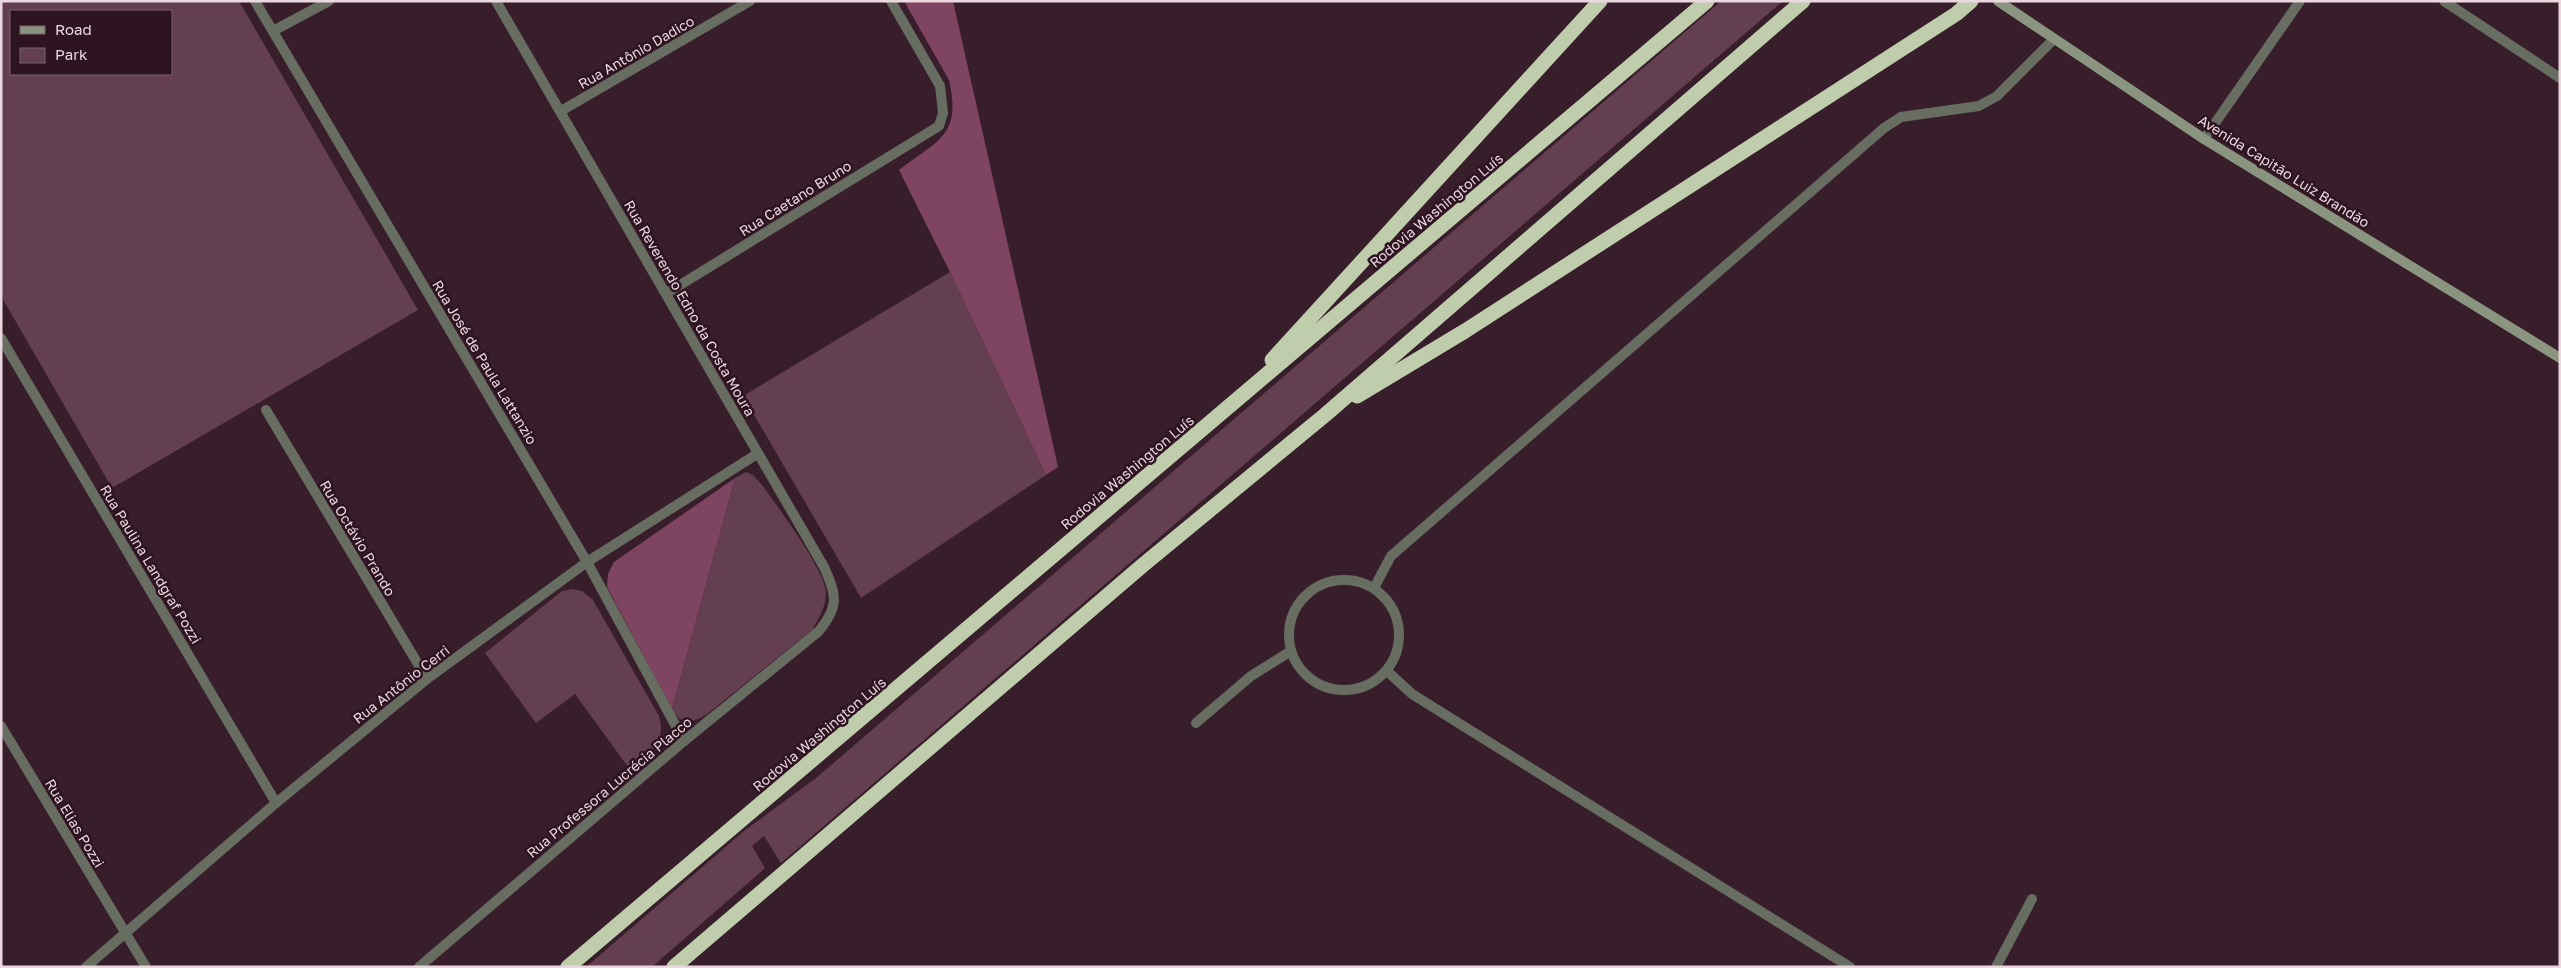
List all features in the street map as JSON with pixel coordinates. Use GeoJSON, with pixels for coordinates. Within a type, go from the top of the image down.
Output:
{"type":"FeatureCollection","features":[{"type":"Feature","properties":{"kind":"highway"},"geometry":{"type":"LineString","coordinates":[[1232,404],[1600,1]]}},
{"type":"Feature","properties":{"kind":"highway","name":"Rodovia Washington Luís"},"geometry":{"type":"LineString","coordinates":[[568,967],[1707,1]]}},
{"type":"Feature","properties":{"kind":"highway"},"geometry":{"type":"LineString","coordinates":[[674,967],[1143,565],[1325,415],[1803,1]]}},
{"type":"Feature","properties":{"kind":"highway"},"geometry":{"type":"LineString","coordinates":[[1325,415],[1465,331],[1746,151],[1956,14],[1971,1]]}},
{"type":"Feature","properties":{"kind":"main road","name":"Avenida Capitão Luiz Brandão"},"geometry":{"type":"LineString","coordinates":[[1998,1],[2204,139],[2560,358]]}},
{"type":"Feature","properties":{"kind":"street","name":"Rua José de Paula Lattanzio"},"geometry":{"type":"LineString","coordinates":[[256,1],[587,562],[684,741]]}},
{"type":"Feature","properties":{"kind":"street"},"geometry":{"type":"LineString","coordinates":[[274,31],[329,1]]}},
{"type":"Feature","properties":{"kind":"street","name":"Rua Reverendo Edno da Costa Moura"},"geometry":{"type":"LineString","coordinates":[[496,1],[824,567],[833,587],[835,606],[830,618],[819,632]]}},
{"type":"Feature","properties":{"kind":"street","name":"Rua Antônio Dadico"},"geometry":{"type":"LineString","coordinates":[[561,111],[750,1]]}},
{"type":"Feature","properties":{"kind":"street","name":"Rua Caetano Bruno"},"geometry":{"type":"LineString","coordinates":[[667,294],[939,126],[943,113],[940,86],[891,1]]}},
{"type":"Feature","properties":{"kind":"street"},"geometry":{"type":"LineString","coordinates":[[2204,139],[2300,1]]}},
{"type":"Feature","properties":{"kind":"street"},"geometry":{"type":"LineString","coordinates":[[2444,1],[2560,78]]}},
{"type":"Feature","properties":{"kind":"street"},"geometry":{"type":"LineString","coordinates":[[1374,588],[1391,556],[1884,128],[1901,118],[1979,106],[1997,96],[2054,39]]}},
{"type":"Feature","properties":{"kind":"street","name":"Rua Paulina Landgraf Pozzi"},"geometry":{"type":"LineString","coordinates":[[1,338],[276,803]]}},
{"type":"Feature","properties":{"kind":"street","name":"Rua Octávio Prando"},"geometry":{"type":"LineString","coordinates":[[266,410],[427,679]]}},
{"type":"Feature","properties":{"kind":"street","name":"Rua Antônio Cerri"},"geometry":{"type":"LineString","coordinates":[[86,967],[276,803],[427,679],[587,562],[757,454]]}},
{"type":"Feature","properties":{"kind":"street"},"geometry":{"type":"LineString","coordinates":[[1349,580],[1374,588],[1384,597],[1397,620],[1398,647],[1387,671],[1365,687],[1339,691],[1326,688],[1304,674],[1291,651],[1288,637],[1294,611],[1311,590],[1323,584],[1349,580]]}},
{"type":"Feature","properties":{"kind":"street","name":"Rua Professora Lucrécia Placco"},"geometry":{"type":"LineString","coordinates":[[419,967],[684,741],[819,632]]}},
{"type":"Feature","properties":{"kind":"street"},"geometry":{"type":"LineString","coordinates":[[1196,723],[1251,676],[1291,651]]}},
{"type":"Feature","properties":{"kind":"street"},"geometry":{"type":"LineString","coordinates":[[1387,671],[1412,694],[1850,967]]}},
{"type":"Feature","properties":{"kind":"street","name":"Rua Elias Pozzi"},"geometry":{"type":"LineString","coordinates":[[1,726],[125,934]]}},
{"type":"Feature","properties":{"kind":"street"},"geometry":{"type":"LineString","coordinates":[[1996,967],[2032,899]]}},
{"type":"Feature","properties":{"kind":"street"},"geometry":{"type":"LineString","coordinates":[[125,934],[146,967]]}},
{"type":"Feature","properties":{"kind":"green space"},"geometry":{"type":"Polygon","coordinates":[[[1,1],[239,1],[418,310],[112,488],[1,296],[1,1]]]}},
{"type":"Feature","properties":{"kind":"green space"},"geometry":{"type":"Polygon","coordinates":[[[1721,1],[1783,1],[781,863],[764,836],[752,846],[765,868],[652,967],[586,967],[744,831],[816,778],[1721,1]]]}},
{"type":"Feature","properties":{"kind":"green space"},"geometry":{"type":"Polygon","coordinates":[[[950,272],[1046,475],[861,598],[743,396],[950,272]]]}},
{"type":"Feature","properties":{"kind":"green space"},"geometry":{"type":"Polygon","coordinates":[[[746,472],[753,475],[763,486],[810,554],[824,582],[825,603],[813,629],[706,715],[696,720],[687,721],[679,718],[672,709],[735,478],[746,472]]]}},
{"type":"Feature","properties":{"kind":"green space"},"geometry":{"type":"Polygon","coordinates":[[[573,589],[582,591],[593,600],[659,716],[661,733],[655,747],[631,771],[575,694],[536,723],[485,653],[562,591],[573,589]]]}},
{"type":"Feature","properties":{"kind":"shaded area"},"geometry":{"type":"Polygon","coordinates":[[[904,1],[953,1],[1058,467],[1046,475],[950,272],[899,170],[944,135],[952,113],[949,80],[904,1]]]}},
{"type":"Feature","properties":{"kind":"shaded area"},"geometry":{"type":"Polygon","coordinates":[[[735,478],[672,709],[607,587],[608,574],[614,562],[735,478]]]}}]}
